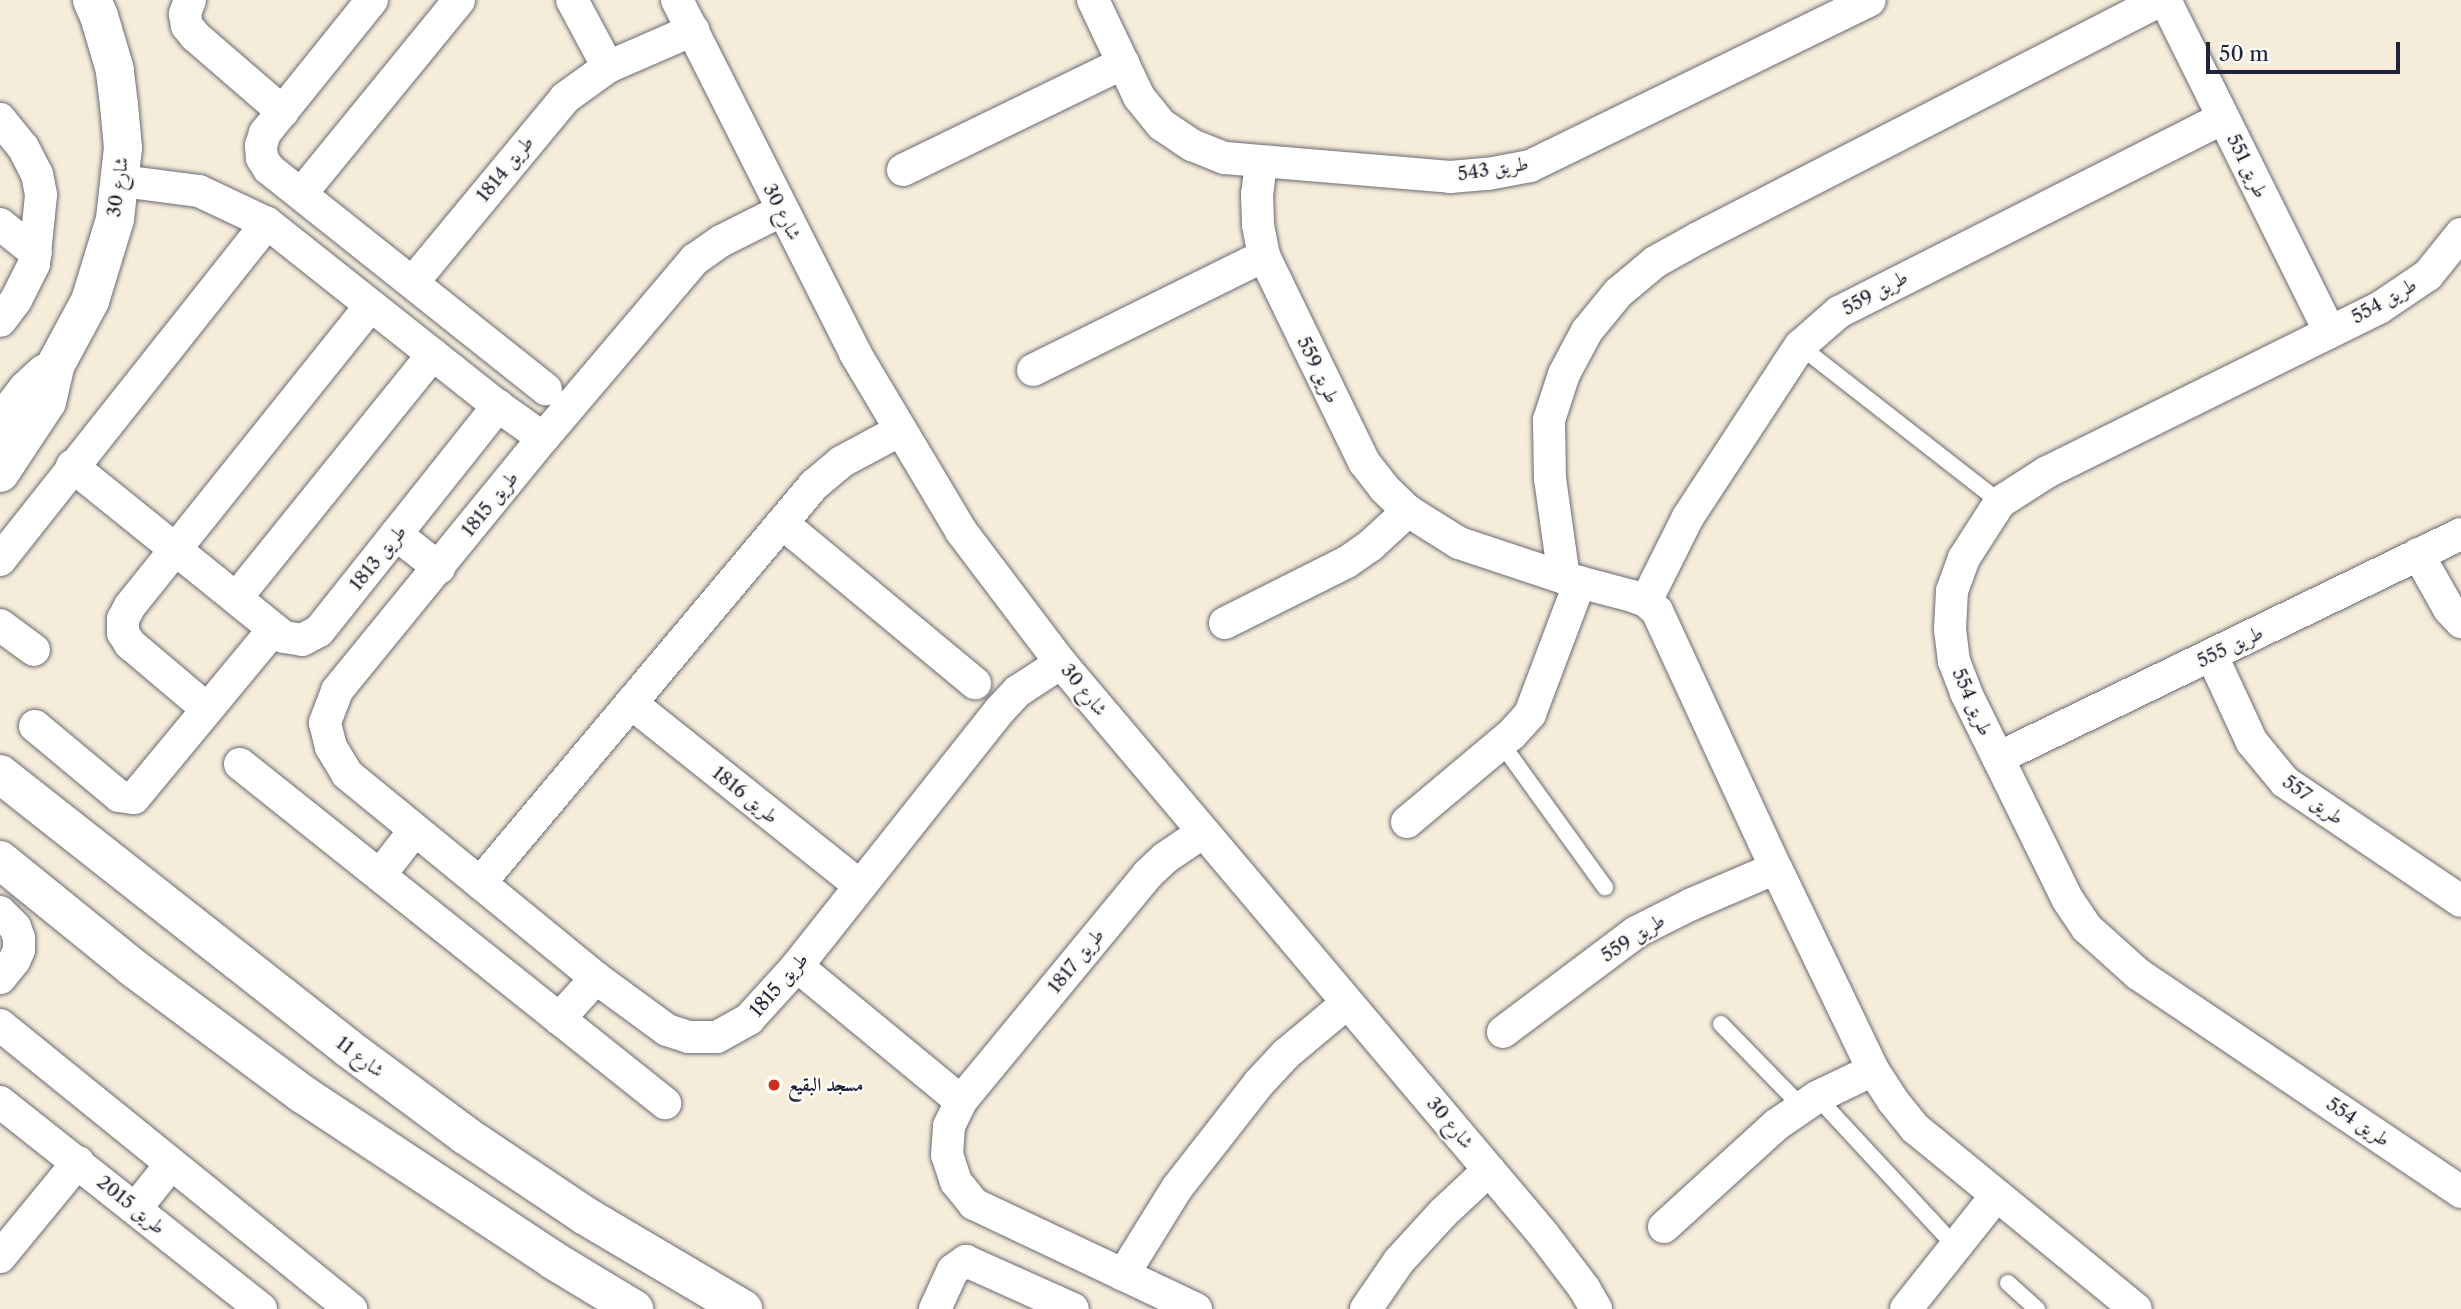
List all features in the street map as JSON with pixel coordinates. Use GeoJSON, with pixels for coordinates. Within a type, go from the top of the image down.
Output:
{"type":"FeatureCollection","features":[{"type":"Feature","properties":{"kind":"street","name":"شارع 30"},"geometry":{"type":"LineString","coordinates":[[0,473],[47,402],[55,366],[90,301],[115,219],[122,181],[123,148],[115,71],[92,0]]}},
{"type":"Feature","properties":{"kind":"street"},"geometry":{"type":"LineString","coordinates":[[190,0],[185,13],[187,26],[195,36],[283,112]]}},
{"type":"Feature","properties":{"kind":"street"},"geometry":{"type":"LineString","coordinates":[[372,0],[265,133],[261,145],[262,158],[269,169],[546,389]]}},
{"type":"Feature","properties":{"kind":"street"},"geometry":{"type":"LineString","coordinates":[[301,194],[459,0]]}},
{"type":"Feature","properties":{"kind":"street"},"geometry":{"type":"LineString","coordinates":[[572,0],[608,67]]}},
{"type":"Feature","properties":{"kind":"street","name":"شارع 30"},"geometry":{"type":"LineString","coordinates":[[677,0],[781,211],[855,353],[961,531],[1061,663],[1489,1170],[1584,1288],[1595,1309]]}},
{"type":"Feature","properties":{"kind":"street","name":"طريق 543"},"geometry":{"type":"LineString","coordinates":[[1093,0],[1139,97],[1162,125],[1192,145],[1225,158],[1261,163],[1450,177],[1488,174],[1530,166],[1870,0]]}},
{"type":"Feature","properties":{"kind":"street"},"geometry":{"type":"LineString","coordinates":[[1408,822],[1530,715],[1572,580],[1550,479],[1549,420],[1564,374],[1587,331],[1618,293],[1655,262],[1698,238],[2163,0]]}},
{"type":"Feature","properties":{"kind":"street","name":"طريق 551"},"geometry":{"type":"LineString","coordinates":[[2163,0],[2329,331]]}},
{"type":"Feature","properties":{"kind":"street","name":"طريق 1814"},"geometry":{"type":"LineString","coordinates":[[413,282],[547,117],[575,89],[608,67],[693,30]]}},
{"type":"Feature","properties":{"kind":"street"},"geometry":{"type":"LineString","coordinates":[[904,170],[1123,63]]}},
{"type":"Feature","properties":{"kind":"street","name":"طريق 559"},"geometry":{"type":"LineString","coordinates":[[1261,163],[1257,194],[1258,225],[1264,256],[1364,462],[1408,511],[1459,543],[1646,601],[1688,517],[1800,346],[1839,312],[1871,293],[2223,118]]}},
{"type":"Feature","properties":{"kind":"street"},"geometry":{"type":"LineString","coordinates":[[0,321],[16,300],[34,264],[41,195],[37,174],[23,147],[2,125]]}},
{"type":"Feature","properties":{"kind":"street"},"geometry":{"type":"LineString","coordinates":[[122,181],[199,191],[267,223],[498,406],[543,438]]}},
{"type":"Feature","properties":{"kind":"street","name":"طريق 1815"},"geometry":{"type":"LineString","coordinates":[[781,211],[721,241],[695,259],[543,438],[337,691],[326,723],[331,747],[347,774],[597,978],[667,1030],[688,1037],[717,1037],[749,1020],[797,966],[1000,710],[1018,691],[1061,663]]}},
{"type":"Feature","properties":{"kind":"street"},"geometry":{"type":"LineString","coordinates":[[0,560],[267,223]]}},
{"type":"Feature","properties":{"kind":"street"},"geometry":{"type":"LineString","coordinates":[[0,224],[36,253]]}},
{"type":"Feature","properties":{"kind":"street","name":"طريق 554"},"geometry":{"type":"LineString","coordinates":[[2461,234],[2428,275],[2379,308],[2047,472],[2000,502],[1964,558],[1952,592],[1950,629],[1954,661],[1966,693],[2068,900],[2087,928],[2111,953],[2461,1192]]}},
{"type":"Feature","properties":{"kind":"street"},"geometry":{"type":"LineString","coordinates":[[335,276],[362,241]]}},
{"type":"Feature","properties":{"kind":"street"},"geometry":{"type":"LineString","coordinates":[[1033,370],[1264,256]]}},
{"type":"Feature","properties":{"kind":"street"},"geometry":{"type":"LineString","coordinates":[[207,709],[130,644],[123,633],[123,619],[130,606],[370,306]]}},
{"type":"Feature","properties":{"kind":"street"},"geometry":{"type":"LineString","coordinates":[[237,597],[433,354]]}},
{"type":"Feature","properties":{"kind":"street","name":"شارع 30"},"geometry":{"type":"LineString","coordinates":[[0,425],[27,390],[55,366]]}},
{"type":"Feature","properties":{"kind":"street","name":"طريق 1813"},"geometry":{"type":"LineString","coordinates":[[72,466],[274,629],[293,640],[312,637],[498,406]]}},
{"type":"Feature","properties":{"kind":"street"},"geometry":{"type":"LineString","coordinates":[[480,883],[827,472],[901,430]]}},
{"type":"Feature","properties":{"kind":"street"},"geometry":{"type":"LineString","coordinates":[[1225,623],[1347,562],[1370,546],[1408,511]]}},
{"type":"Feature","properties":{"kind":"street"},"geometry":{"type":"LineString","coordinates":[[782,523],[975,683]]}},
{"type":"Feature","properties":{"kind":"street"},"geometry":{"type":"LineString","coordinates":[[396,534],[439,568]]}},
{"type":"Feature","properties":{"kind":"street","name":"طريق 555"},"geometry":{"type":"LineString","coordinates":[[1998,758],[2461,534]]}},
{"type":"Feature","properties":{"kind":"street"},"geometry":{"type":"LineString","coordinates":[[2418,554],[2449,610],[2461,622]]}},
{"type":"Feature","properties":{"kind":"street"},"geometry":{"type":"LineString","coordinates":[[1646,601],[1662,620],[1776,869],[1873,1070],[1893,1101],[1916,1129],[2136,1309]]}},
{"type":"Feature","properties":{"kind":"street"},"geometry":{"type":"LineString","coordinates":[[0,625],[34,650]]}},
{"type":"Feature","properties":{"kind":"street"},"geometry":{"type":"LineString","coordinates":[[35,726],[126,799],[140,794],[274,629]]}},
{"type":"Feature","properties":{"kind":"street","name":"طريق 557"},"geometry":{"type":"LineString","coordinates":[[2212,656],[2252,742],[2285,782],[2461,901]]}},
{"type":"Feature","properties":{"kind":"street","name":"طريق 1816"},"geometry":{"type":"LineString","coordinates":[[631,703],[860,886]]}},
{"type":"Feature","properties":{"kind":"street"},"geometry":{"type":"LineString","coordinates":[[240,764],[665,1103]]}},
{"type":"Feature","properties":{"kind":"street","name":"شارع 11"},"geometry":{"type":"LineString","coordinates":[[0,774],[348,1048],[465,1135],[584,1215],[743,1309]]}},
{"type":"Feature","properties":{"kind":"street"},"geometry":{"type":"LineString","coordinates":[[380,875],[414,831]]}},
{"type":"Feature","properties":{"kind":"street","name":"طريق 1817"},"geometry":{"type":"LineString","coordinates":[[1196,1309],[974,1204],[956,1182],[947,1155],[949,1126],[961,1101],[1148,874],[1174,851],[1202,833]]}},
{"type":"Feature","properties":{"kind":"street"},"geometry":{"type":"LineString","coordinates":[[0,860],[132,967],[304,1095],[520,1238],[634,1309]]}},
{"type":"Feature","properties":{"kind":"street","name":"طريق 559"},"geometry":{"type":"LineString","coordinates":[[1503,1032],[1636,932],[1692,904],[1776,869]]}},
{"type":"Feature","properties":{"kind":"street"},"geometry":{"type":"LineString","coordinates":[[0,912],[15,927],[19,950],[0,978]]}},
{"type":"Feature","properties":{"kind":"street"},"geometry":{"type":"LineString","coordinates":[[797,966],[961,1101]]}},
{"type":"Feature","properties":{"kind":"street"},"geometry":{"type":"LineString","coordinates":[[559,1019],[597,978]]}},
{"type":"Feature","properties":{"kind":"street"},"geometry":{"type":"LineString","coordinates":[[1123,1275],[1177,1188],[1259,1083],[1315,1027],[1347,1003]]}},
{"type":"Feature","properties":{"kind":"street"},"geometry":{"type":"LineString","coordinates":[[0,1025],[351,1309]]}},
{"type":"Feature","properties":{"kind":"street"},"geometry":{"type":"LineString","coordinates":[[1664,1227],[1752,1144],[1810,1102],[1873,1070]]}},
{"type":"Feature","properties":{"kind":"street","name":"طريق 2015"},"geometry":{"type":"LineString","coordinates":[[0,1102],[136,1208],[246,1305]]}},
{"type":"Feature","properties":{"kind":"street"},"geometry":{"type":"LineString","coordinates":[[0,1257],[78,1162]]}},
{"type":"Feature","properties":{"kind":"street"},"geometry":{"type":"LineString","coordinates":[[136,1208],[171,1164]]}},
{"type":"Feature","properties":{"kind":"street"},"geometry":{"type":"LineString","coordinates":[[1366,1309],[1399,1261],[1443,1213],[1489,1170]]}},
{"type":"Feature","properties":{"kind":"street"},"geometry":{"type":"LineString","coordinates":[[1906,1309],[1996,1196]]}},
{"type":"Feature","properties":{"kind":"street"},"geometry":{"type":"LineString","coordinates":[[1036,1291],[1060,1246]]}},
{"type":"Feature","properties":{"kind":"street"},"geometry":{"type":"LineString","coordinates":[[935,1309],[953,1270],[966,1261],[1073,1309]]}},
{"type":"Feature","properties":{"kind":"lane"},"geometry":{"type":"LineString","coordinates":[[1800,346],[2000,502]]}},
{"type":"Feature","properties":{"kind":"lane"},"geometry":{"type":"LineString","coordinates":[[1501,743],[1605,887]]}},
{"type":"Feature","properties":{"kind":"lane"},"geometry":{"type":"LineString","coordinates":[[1721,1024],[1810,1102],[1956,1247]]}},
{"type":"Feature","properties":{"kind":"lane"},"geometry":{"type":"LineString","coordinates":[[2008,1283],[2037,1309]]}},
{"type":"Feature","properties":{"kind":"place","name":"مسجد البقيع"},"geometry":{"type":"Point","coordinates":[774,1085]}}]}
